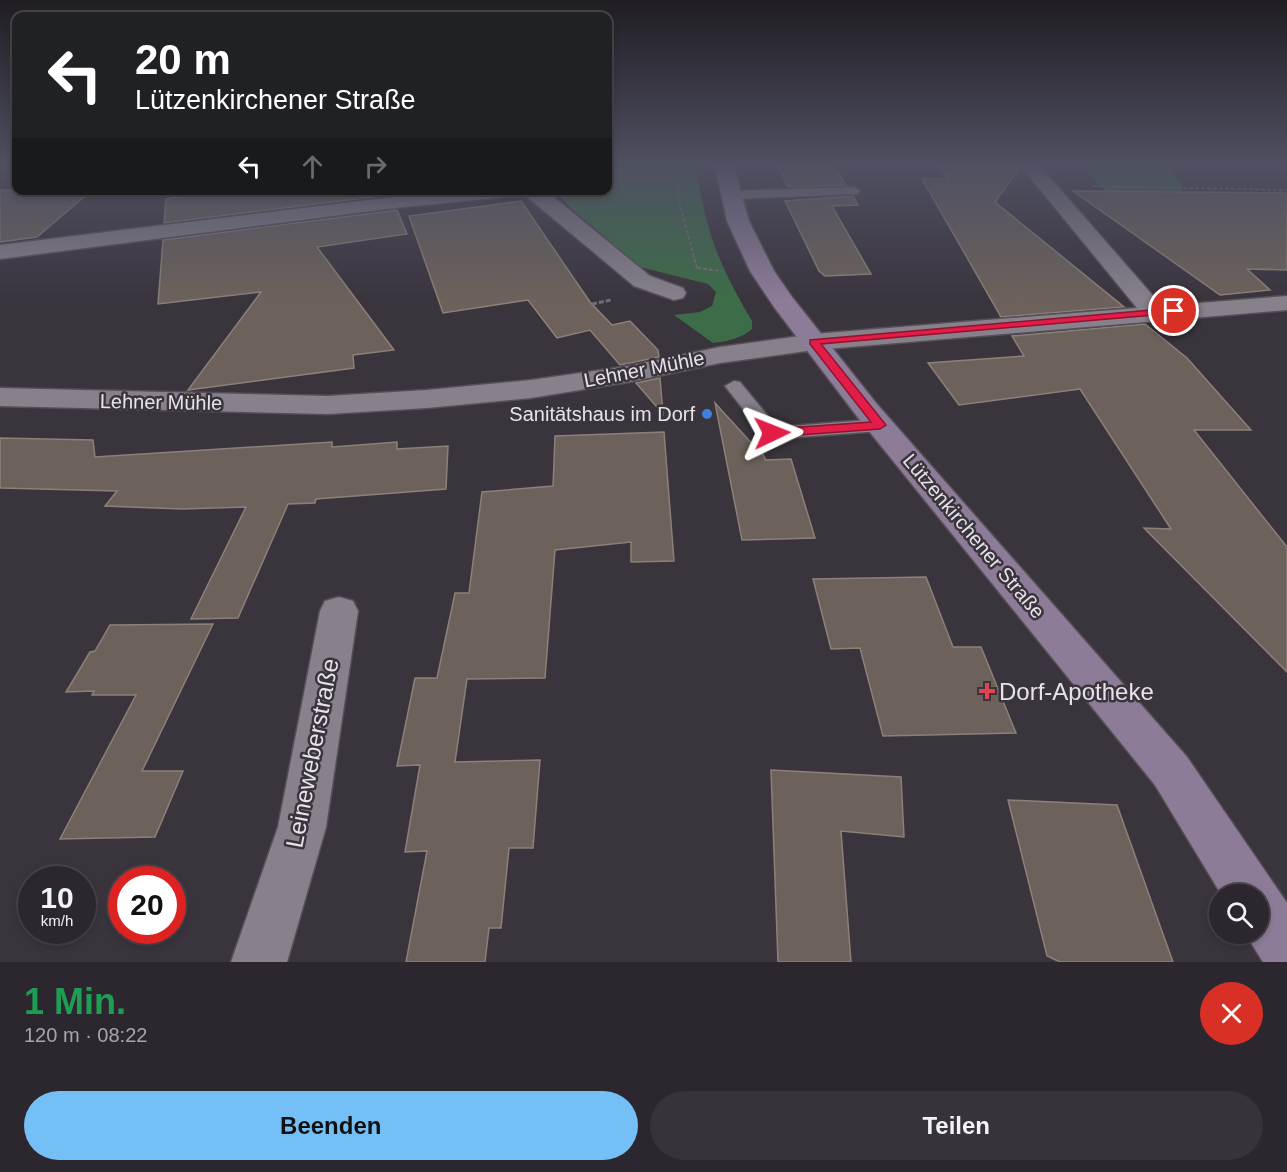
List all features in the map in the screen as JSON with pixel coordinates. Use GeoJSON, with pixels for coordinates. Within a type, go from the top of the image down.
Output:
{"type":"FeatureCollection","features":[{"type":"Feature","properties":{"kind":"main road","name":"Lützenkirchener Straße"},"geometry":{"type":"LineString","coordinates":[[735,210],[738,221],[762,271],[814,342],[880,425],[1171,771],[1244,884]]}},
{"type":"Feature","properties":{"kind":"main road"},"geometry":{"type":"LineString","coordinates":[[1269,923],[1287,950]]}},
{"type":"Feature","properties":{"kind":"street"},"geometry":{"type":"LineString","coordinates":[[0,252],[333,210]]}},
{"type":"Feature","properties":{"kind":"street"},"geometry":{"type":"LineString","coordinates":[[556,210],[642,280],[674,293]]}},
{"type":"Feature","properties":{"kind":"street"},"geometry":{"type":"LineString","coordinates":[[1067,210],[1154,312]]}},
{"type":"Feature","properties":{"kind":"street","name":"Lehner Mühle"},"geometry":{"type":"LineString","coordinates":[[0,397],[328,405],[427,399],[531,389],[629,374],[720,355],[814,342],[1154,312],[1287,303]]}},
{"type":"Feature","properties":{"kind":"street","name":"Leineweberstraße"},"geometry":{"type":"LineString","coordinates":[[259,962],[302,827],[339,610]]}},
{"type":"Feature","properties":{"kind":"lane"},"geometry":{"type":"LineString","coordinates":[[734,386],[772,433],[880,425]]}},
{"type":"Feature","properties":{"kind":"path"},"geometry":{"type":"LineString","coordinates":[[681,210],[697,268],[762,271]]}},
{"type":"Feature","properties":{"kind":"green space"},"geometry":{"type":"Polygon","coordinates":[[[573,210],[704,210],[715,247],[752,321],[752,329],[734,339],[713,343],[674,315],[700,312],[712,306],[716,292],[708,284],[640,267],[573,210]]]}},
{"type":"Feature","properties":{"kind":"green space"},"geometry":{"type":"Polygon","coordinates":[[[1125,210],[1206,210],[1219,220],[1135,219],[1125,210]]]}},
{"type":"Feature","properties":{"kind":"building"},"geometry":{"type":"Polygon","coordinates":[[[0,210],[69,210],[37,237],[0,242],[0,210]]]}},
{"type":"Feature","properties":{"kind":"building"},"geometry":{"type":"Polygon","coordinates":[[[165,210],[270,210],[164,223],[165,210]]]}},
{"type":"Feature","properties":{"kind":"building"},"geometry":{"type":"Polygon","coordinates":[[[397,210],[407,234],[317,247],[394,350],[353,355],[354,368],[188,390],[261,292],[158,304],[163,240],[397,210]]]}},
{"type":"Feature","properties":{"kind":"building"},"geometry":{"type":"Polygon","coordinates":[[[455,210],[527,210],[590,302],[612,325],[630,321],[658,350],[659,357],[620,365],[590,330],[557,338],[528,300],[443,313],[409,216],[455,210]]]}},
{"type":"Feature","properties":{"kind":"building"},"geometry":{"type":"Polygon","coordinates":[[[789,210],[834,210],[871,274],[825,276],[819,271],[789,210]]]}},
{"type":"Feature","properties":{"kind":"building"},"geometry":{"type":"Polygon","coordinates":[[[940,210],[1005,210],[1124,307],[1001,317],[940,210]]]}},
{"type":"Feature","properties":{"kind":"building"},"geometry":{"type":"Polygon","coordinates":[[[1100,210],[1287,210],[1287,270],[1247,269],[1270,290],[1220,295],[1100,210]]]}},
{"type":"Feature","properties":{"kind":"building"},"geometry":{"type":"Polygon","coordinates":[[[1145,324],[1187,358],[1251,430],[1194,430],[1287,547],[1287,672],[1144,528],[1171,529],[1080,389],[959,405],[928,363],[1024,356],[1012,336],[1145,324]]]}},
{"type":"Feature","properties":{"kind":"building"},"geometry":{"type":"Polygon","coordinates":[[[660,378],[663,414],[636,383],[660,378]]]}},
{"type":"Feature","properties":{"kind":"building"},"geometry":{"type":"Polygon","coordinates":[[[715,403],[755,447],[759,447],[766,460],[791,459],[815,538],[742,540],[715,403]]]}},
{"type":"Feature","properties":{"kind":"building"},"geometry":{"type":"Polygon","coordinates":[[[664,432],[674,561],[631,562],[631,542],[555,550],[545,678],[467,679],[455,762],[540,760],[533,848],[509,848],[501,928],[489,928],[485,962],[406,962],[427,851],[405,852],[420,765],[397,766],[415,678],[437,678],[455,593],[469,593],[482,492],[553,486],[555,436],[664,432]]]}},
{"type":"Feature","properties":{"kind":"building"},"geometry":{"type":"Polygon","coordinates":[[[0,438],[93,440],[95,457],[332,442],[332,447],[397,442],[397,449],[448,446],[446,489],[316,499],[315,503],[288,504],[238,618],[191,619],[246,507],[182,509],[105,506],[117,491],[0,488],[0,438]]]}},
{"type":"Feature","properties":{"kind":"building"},"geometry":{"type":"Polygon","coordinates":[[[926,577],[953,647],[981,647],[1016,733],[883,736],[860,648],[831,649],[813,579],[926,577]]]}},
{"type":"Feature","properties":{"kind":"building"},"geometry":{"type":"Polygon","coordinates":[[[213,624],[142,771],[183,771],[155,837],[60,839],[136,695],[92,695],[94,691],[66,692],[90,652],[95,651],[110,625],[213,624]]]}},
{"type":"Feature","properties":{"kind":"building"},"geometry":{"type":"Polygon","coordinates":[[[771,770],[901,777],[904,837],[841,831],[851,962],[778,962],[771,770]]]}},
{"type":"Feature","properties":{"kind":"building"},"geometry":{"type":"Polygon","coordinates":[[[1008,800],[1117,805],[1173,962],[1060,962],[1047,956],[1008,800]]]}},
{"type":"Feature","properties":{"kind":"place","name":"Sanitätshaus im Dorf"},"geometry":{"type":"Point","coordinates":[707,414]}},
{"type":"Feature","properties":{"kind":"place","name":"Dorf-Apotheke"},"geometry":{"type":"Point","coordinates":[987,691]}},
{"type":"Feature","properties":{"kind":"route"},"geometry":{"type":"LineString","coordinates":[[772,433],[880,425],[814,342],[1174,311]]}}]}
